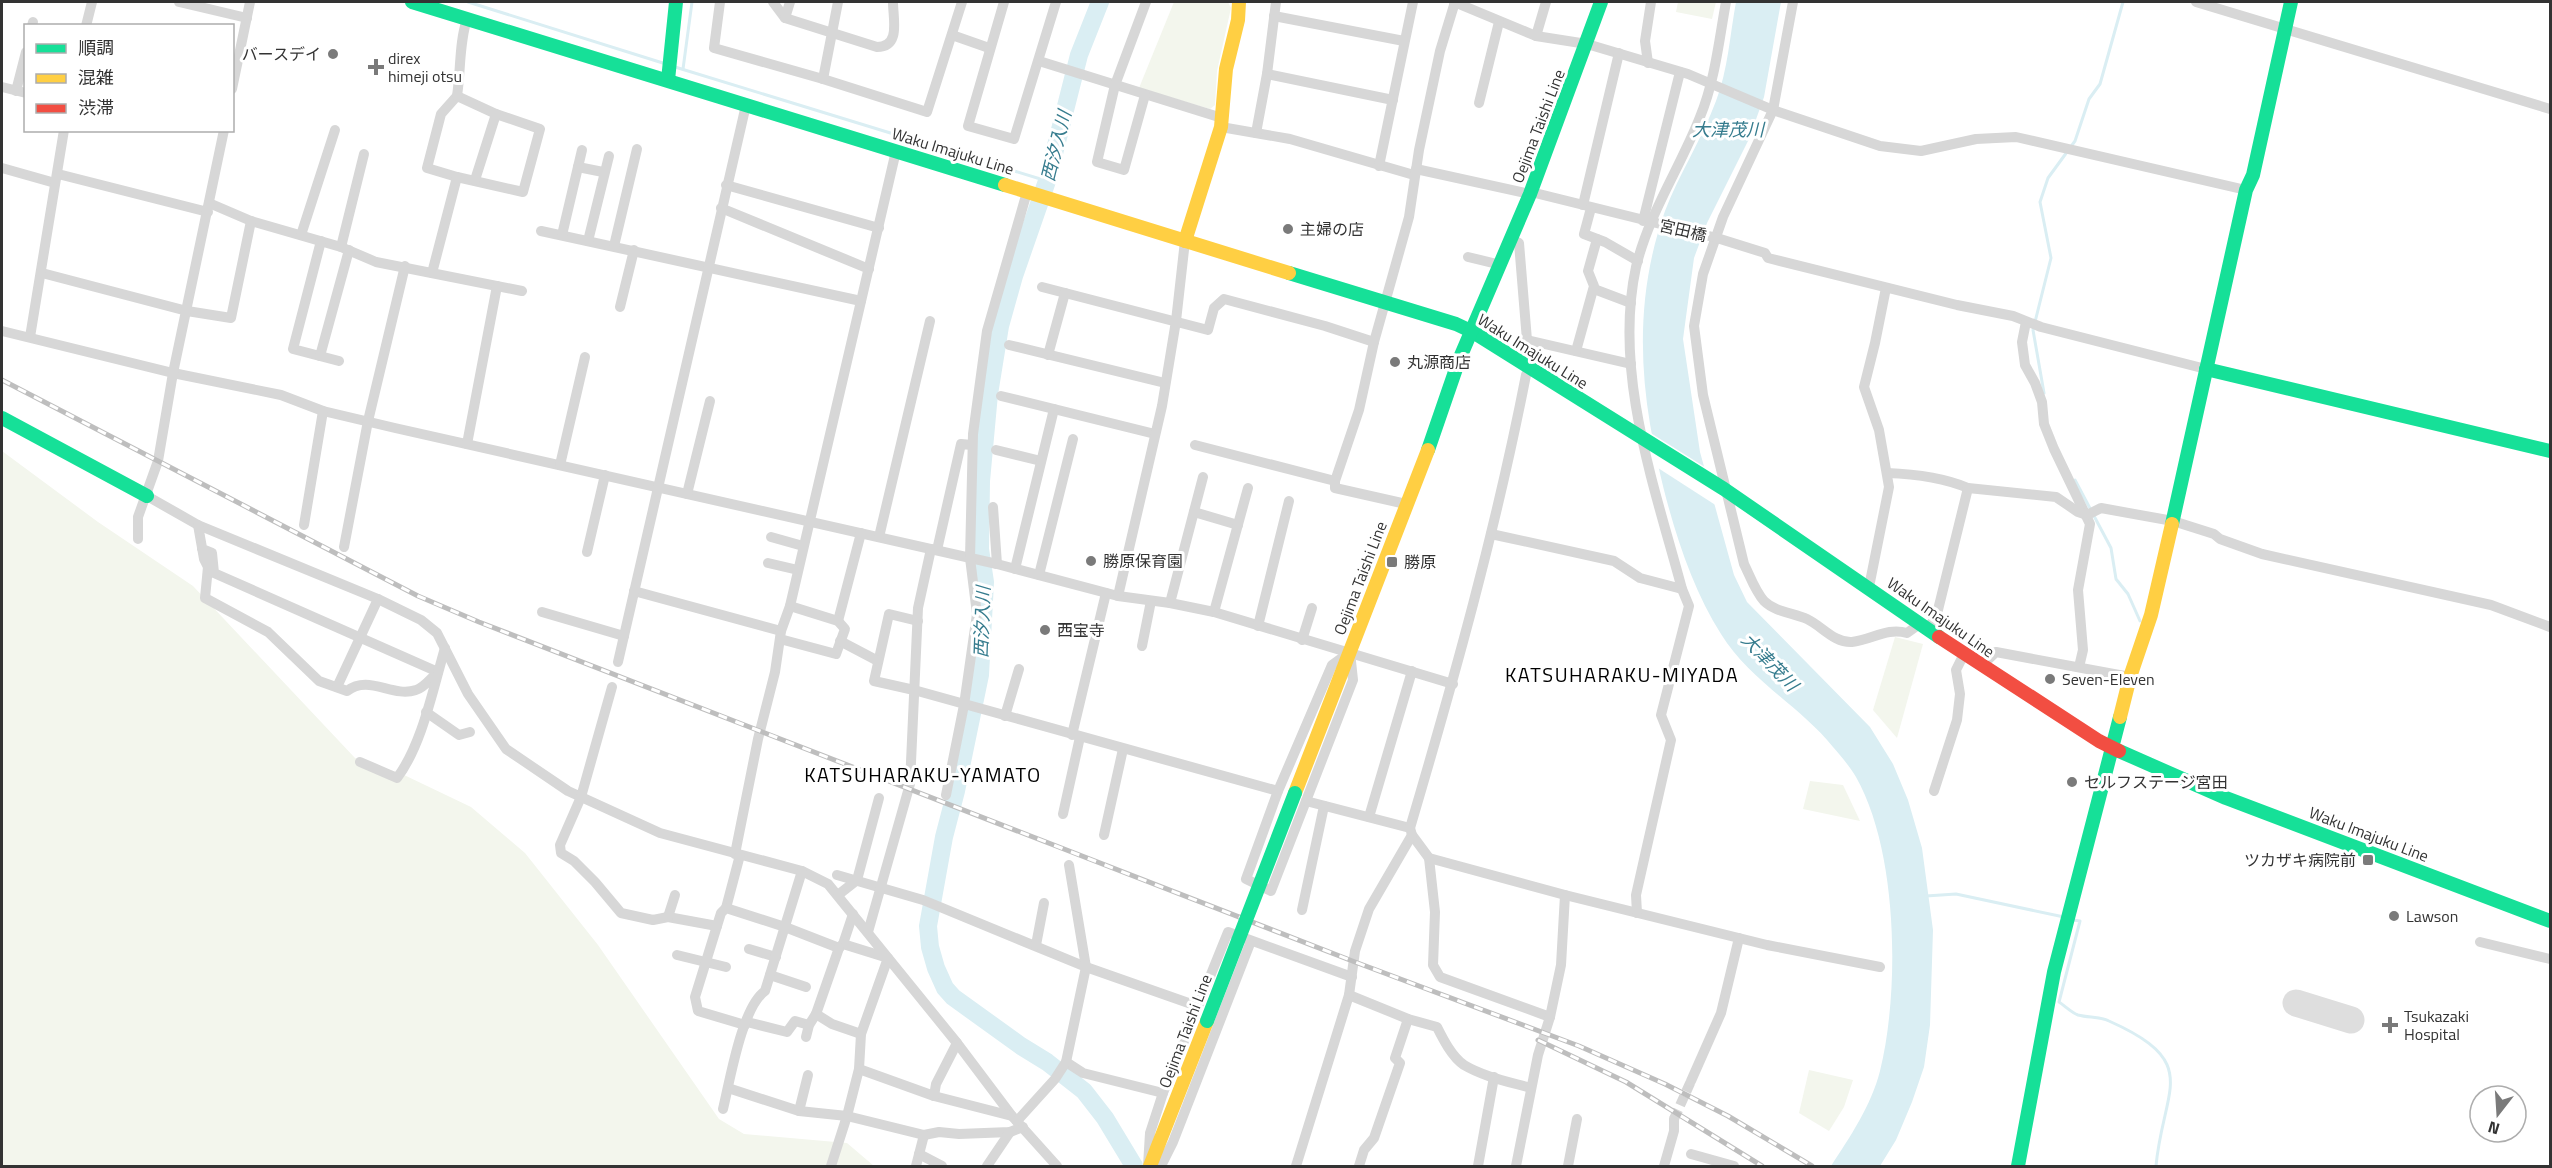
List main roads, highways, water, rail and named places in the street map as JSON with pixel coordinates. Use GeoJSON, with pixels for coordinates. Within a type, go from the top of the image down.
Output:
{"type":"FeatureCollection","features":[{"type":"Feature","properties":{"kind":"main road","name":"Waku Imajuku Line"},"geometry":{"type":"LineString","coordinates":[[412,2],[1387,303],[1473,332],[1724,489],[2039,705],[2111,747],[2226,798],[2550,921]]}},
{"type":"Feature","properties":{"kind":"main road"},"geometry":{"type":"LineString","coordinates":[[668,81],[676,2]]}},
{"type":"Feature","properties":{"kind":"main road"},"geometry":{"type":"LineString","coordinates":[[1185,242],[1221,122],[1226,69],[1238,20],[1239,2]]}},
{"type":"Feature","properties":{"kind":"main road","name":"Oejima Taishi Line"},"geometry":{"type":"LineString","coordinates":[[1149,1167],[1207,1021],[1301,797],[1350,652],[1440,419],[1459,360],[1473,332],[1530,193],[1601,2]]}},
{"type":"Feature","properties":{"kind":"main road"},"geometry":{"type":"LineString","coordinates":[[2018,1167],[2054,972],[2111,747],[2130,677],[2151,615],[2174,522],[2246,190],[2253,176],[2291,2]]}},
{"type":"Feature","properties":{"kind":"main road"},"geometry":{"type":"LineString","coordinates":[[2206,369],[2550,452]]}},
{"type":"Feature","properties":{"kind":"main road"},"geometry":{"type":"LineString","coordinates":[[2,418],[147,496]]}},
{"type":"Feature","properties":{"kind":"water","name":"大津茂川"},"geometry":{"type":"Polygon","coordinates":[[[1736,2],[1781,2],[1764,97],[1749,139],[1707,223],[1694,258],[1683,339],[1700,452],[1734,575],[1747,602],[1870,727],[1893,764],[1908,800],[1922,848],[1933,930],[1930,1025],[1924,1067],[1912,1102],[1896,1140],[1880,1166],[1831,1166],[1859,1121],[1876,1084],[1891,1001],[1891,921],[1887,881],[1880,843],[1870,808],[1856,777],[1842,758],[1820,732],[1760,679],[1732,650],[1708,611],[1685,560],[1676,533],[1655,450],[1646,397],[1643,343],[1650,264],[1665,211],[1704,129],[1720,89],[1736,2]]]}},
{"type":"Feature","properties":{"kind":"waterway"},"geometry":{"type":"LineString","coordinates":[[468,2],[666,64]]}},
{"type":"Feature","properties":{"kind":"waterway"},"geometry":{"type":"LineString","coordinates":[[683,69],[692,2]]}},
{"type":"Feature","properties":{"kind":"waterway","name":"西汐入川"},"geometry":{"type":"LineString","coordinates":[[1100,2],[1079,55],[1047,181],[1014,276],[1000,326],[989,394],[981,481],[980,549],[985,582],[980,675],[944,837],[928,926],[930,947],[945,988],[953,997],[1047,1062],[1084,1091],[1105,1118],[1134,1166]]}},
{"type":"Feature","properties":{"kind":"waterway"},"geometry":{"type":"LineString","coordinates":[[2044,393],[2033,330],[2051,258],[2040,202],[2048,178],[2075,141],[2089,99],[2100,84],[2123,2]]}},
{"type":"Feature","properties":{"kind":"waterway"},"geometry":{"type":"LineString","coordinates":[[675,67],[1047,181]]}},
{"type":"Feature","properties":{"kind":"waterway"},"geometry":{"type":"LineString","coordinates":[[2075,480],[2111,548],[2116,579],[2128,594],[2140,621]]}},
{"type":"Feature","properties":{"kind":"waterway"},"geometry":{"type":"LineString","coordinates":[[1926,896],[1956,894],[2064,917]]}},
{"type":"Feature","properties":{"kind":"waterway"},"geometry":{"type":"LineString","coordinates":[[2073,920],[2080,921],[2059,1002],[2076,1014],[2105,1019],[2138,1036],[2157,1050],[2167,1065],[2170,1080],[2169,1097],[2156,1166]]}},
{"type":"Feature","properties":{"kind":"tunnel"},"geometry":{"type":"LineString","coordinates":[[1674,1119],[1691,1081]]}},
{"type":"Feature","properties":{"kind":"railway"},"geometry":{"type":"LineString","coordinates":[[2,380],[418,596],[479,622],[1355,962],[1579,1046],[1665,1084],[1728,1116],[1812,1166]]}},
{"type":"Feature","properties":{"kind":"railway"},"geometry":{"type":"LineString","coordinates":[[1538,1040],[1626,1082],[1762,1166]]}},
{"type":"Feature","properties":{"kind":"place","name":"バースデイ"},"geometry":{"type":"Point","coordinates":[333,54]}},
{"type":"Feature","properties":{"kind":"place","name":"direx himeji otsu"},"geometry":{"type":"Point","coordinates":[376,67]}},
{"type":"Feature","properties":{"kind":"place","name":"主婦の店"},"geometry":{"type":"Point","coordinates":[1288,229]}},
{"type":"Feature","properties":{"kind":"place","name":"丸源商店"},"geometry":{"type":"Point","coordinates":[1395,362]}},
{"type":"Feature","properties":{"kind":"place","name":"勝原保育園"},"geometry":{"type":"Point","coordinates":[1091,561]}},
{"type":"Feature","properties":{"kind":"place","name":"勝原"},"geometry":{"type":"Point","coordinates":[1392,562]}},
{"type":"Feature","properties":{"kind":"place","name":"西宝寺"},"geometry":{"type":"Point","coordinates":[1045,630]}},
{"type":"Feature","properties":{"kind":"place","name":"Seven-Eleven"},"geometry":{"type":"Point","coordinates":[2050,679]}},
{"type":"Feature","properties":{"kind":"place","name":"セルフステージ宮田"},"geometry":{"type":"Point","coordinates":[2072,782]}},
{"type":"Feature","properties":{"kind":"place","name":"ツカザキ病院前"},"geometry":{"type":"Point","coordinates":[2368,860]}},
{"type":"Feature","properties":{"kind":"place","name":"Lawson"},"geometry":{"type":"Point","coordinates":[2394,916]}},
{"type":"Feature","properties":{"kind":"place","name":"Tsukazaki Hospital"},"geometry":{"type":"Point","coordinates":[2390,1025]}},
{"type":"Feature","properties":{"kind":"district","name":"KATSUHARAKU-MIYADA"},"geometry":{"type":"Point","coordinates":[1622,674]}},
{"type":"Feature","properties":{"kind":"district","name":"KATSUHARAKU-YAMATO"},"geometry":{"type":"Point","coordinates":[923,774]}}]}
